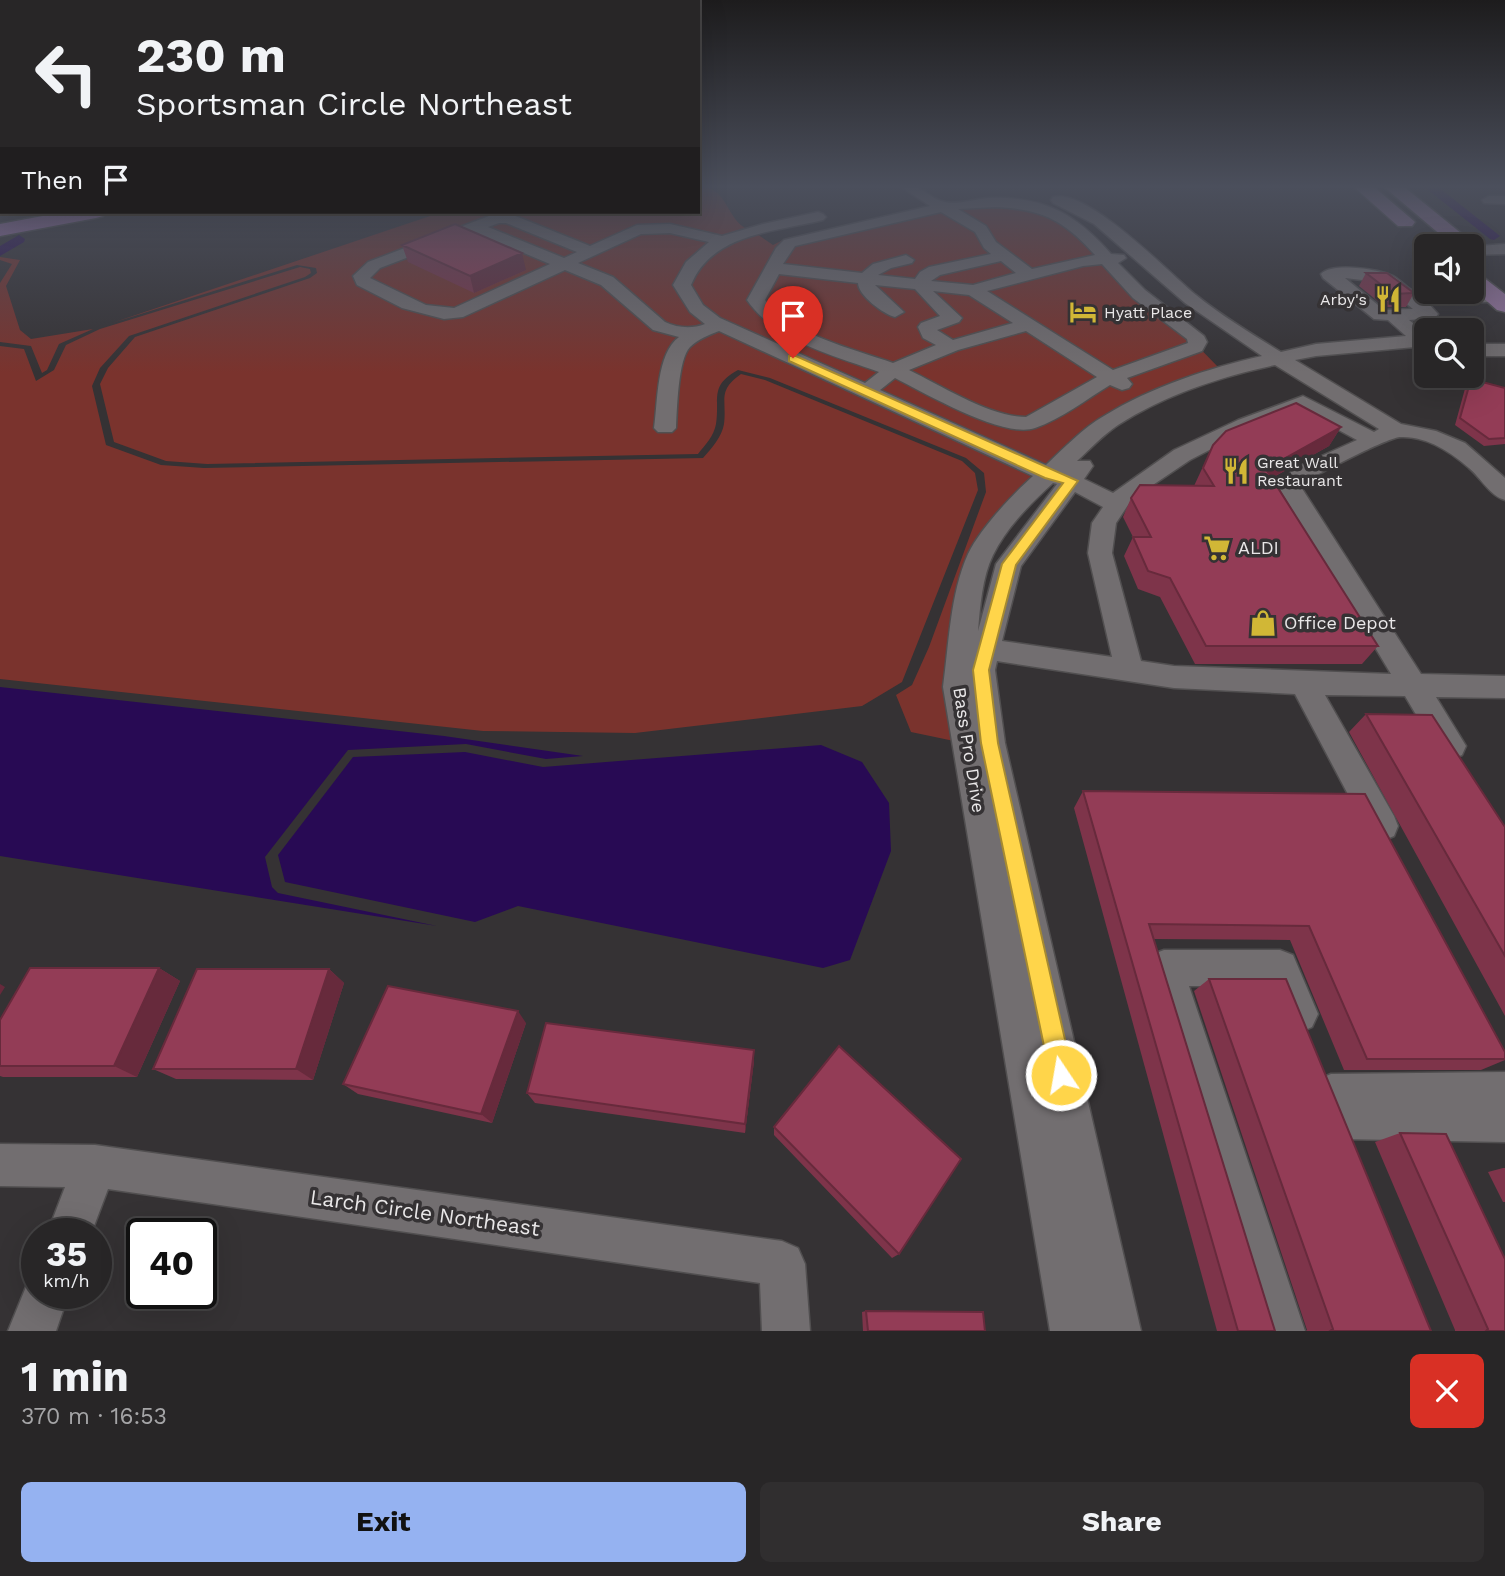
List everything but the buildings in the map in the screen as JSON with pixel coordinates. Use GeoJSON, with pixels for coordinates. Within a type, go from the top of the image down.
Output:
{"type":"FeatureCollection","features":[{"type":"Feature","properties":{"kind":"main road"},"geometry":{"type":"LineString","coordinates":[[1484,288],[1500,301]]}},
{"type":"Feature","properties":{"kind":"street"},"geometry":{"type":"LineString","coordinates":[[416,248],[374,265],[361,276],[363,281],[427,312],[447,314],[457,313],[595,248]]}},
{"type":"Feature","properties":{"kind":"street"},"geometry":{"type":"LineString","coordinates":[[527,248],[607,281],[659,326],[683,333],[719,325]]}},
{"type":"Feature","properties":{"kind":"street"},"geometry":{"type":"LineString","coordinates":[[582,248],[589,251]]}},
{"type":"Feature","properties":{"kind":"street"},"geometry":{"type":"LineString","coordinates":[[714,248],[692,264],[682,285],[695,308],[719,325],[1117,504]]}},
{"type":"Feature","properties":{"kind":"street"},"geometry":{"type":"LineString","coordinates":[[784,248],[756,300],[763,310],[800,336],[893,370],[973,409],[1014,424],[1030,422],[1109,378],[1195,347],[1198,342],[1195,336],[1138,294],[1094,248]]}},
{"type":"Feature","properties":{"kind":"street"},"geometry":{"type":"LineString","coordinates":[[987,248],[996,250],[1029,275]]}},
{"type":"Feature","properties":{"kind":"street"},"geometry":{"type":"LineString","coordinates":[[1131,248],[1208,313],[1287,363],[1384,435]]}},
{"type":"Feature","properties":{"kind":"street"},"geometry":{"type":"LineString","coordinates":[[920,285],[926,276],[935,271],[996,250]]}},
{"type":"Feature","properties":{"kind":"street"},"geometry":{"type":"LineString","coordinates":[[773,268],[973,290],[1083,261],[1141,257]]}},
{"type":"Feature","properties":{"kind":"street"},"geometry":{"type":"LineString","coordinates":[[906,260],[870,271],[865,278],[866,289],[897,314],[951,346]]}},
{"type":"Feature","properties":{"kind":"street"},"geometry":{"type":"LineString","coordinates":[[1363,272],[1389,278],[1429,314],[1393,315],[1380,315],[1329,274],[1363,272]]}},
{"type":"Feature","properties":{"kind":"street"},"geometry":{"type":"LineString","coordinates":[[920,285],[928,296],[953,318],[927,327],[930,334]]}},
{"type":"Feature","properties":{"kind":"street"},"geometry":{"type":"LineString","coordinates":[[973,290],[1109,378],[1152,399]]}},
{"type":"Feature","properties":{"kind":"street"},"geometry":{"type":"LineString","coordinates":[[1411,297],[1500,301]]}},
{"type":"Feature","properties":{"kind":"street"},"geometry":{"type":"LineString","coordinates":[[1393,315],[1414,334]]}},
{"type":"Feature","properties":{"kind":"street"},"geometry":{"type":"LineString","coordinates":[[866,392],[893,370],[951,346],[1027,325]]}},
{"type":"Feature","properties":{"kind":"street"},"geometry":{"type":"LineString","coordinates":[[665,428],[672,369],[678,346],[697,332]]}},
{"type":"Feature","properties":{"kind":"street"},"geometry":{"type":"LineString","coordinates":[[1484,340],[1505,340]]}},
{"type":"Feature","properties":{"kind":"street","name":"Bass Pro Drive"},"geometry":{"type":"LineString","coordinates":[[1074,1331],[957,687],[1009,564],[1061,478],[1110,421],[1152,399],[1238,367],[1352,356],[1414,346]]}},
{"type":"Feature","properties":{"kind":"street"},"geometry":{"type":"LineString","coordinates":[[1484,351],[1505,350]]}},
{"type":"Feature","properties":{"kind":"street","name":"Bass Pro Drive"},"geometry":{"type":"LineString","coordinates":[[1061,478],[1117,434],[1203,394],[1260,379],[1287,363]]}},
{"type":"Feature","properties":{"kind":"street"},"geometry":{"type":"LineString","coordinates":[[1129,671],[1100,553],[1104,523],[1124,494],[1182,455],[1245,424],[1303,402],[1384,435]]}},
{"type":"Feature","properties":{"kind":"street"},"geometry":{"type":"LineString","coordinates":[[1462,763],[1289,486],[1303,473],[1384,435],[1420,431],[1444,439],[1495,472],[1505,494]]}},
{"type":"Feature","properties":{"kind":"street"},"geometry":{"type":"LineString","coordinates":[[974,646],[1174,677],[1505,687]]}},
{"type":"Feature","properties":{"kind":"street","name":"Bass Pro Drive"},"geometry":{"type":"LineString","coordinates":[[974,646],[981,670],[990,743],[1117,1331]]}},
{"type":"Feature","properties":{"kind":"street"},"geometry":{"type":"LineString","coordinates":[[1304,682],[1394,848]]}},
{"type":"Feature","properties":{"kind":"street"},"geometry":{"type":"LineString","coordinates":[[1281,1331],[1164,968],[1280,968],[1343,1122]]}},
{"type":"Feature","properties":{"kind":"street"},"geometry":{"type":"LineString","coordinates":[[1343,1122],[1505,1092]]}},
{"type":"Feature","properties":{"kind":"street"},"geometry":{"type":"LineString","coordinates":[[1343,1122],[1505,1121]]}},
{"type":"Feature","properties":{"kind":"street","name":"Larch Circle Northeast"},"geometry":{"type":"LineString","coordinates":[[0,1165],[95,1166],[782,1264],[786,1331]]}},
{"type":"Feature","properties":{"kind":"street"},"geometry":{"type":"LineString","coordinates":[[75,1218],[95,1166]]}},
{"type":"Feature","properties":{"kind":"street"},"geometry":{"type":"LineString","coordinates":[[32,1331],[40,1309]]}},
{"type":"Feature","properties":{"kind":"shaded area"},"geometry":{"type":"Polygon","coordinates":[[[335,248],[707,248],[687,264],[674,285],[688,309],[708,325],[1035,476],[1009,498],[969,553],[954,741],[911,732],[896,695],[912,685],[929,647],[986,492],[984,473],[966,458],[770,378],[738,370],[719,387],[715,428],[698,454],[207,464],[166,461],[114,442],[100,384],[108,368],[135,337],[310,278],[317,273],[316,268],[297,265],[112,323],[335,248]]]}},
{"type":"Feature","properties":{"kind":"shaded area"},"geometry":{"type":"Polygon","coordinates":[[[720,248],[1102,248],[1219,368],[1201,374],[1045,468],[720,320],[703,307],[689,285],[701,265],[720,248]]]}},
{"type":"Feature","properties":{"kind":"shaded area"},"geometry":{"type":"Polygon","coordinates":[[[0,257],[20,260],[6,286],[20,330],[31,339],[93,329],[59,344],[47,370],[42,373],[31,346],[0,342],[0,283],[12,264],[0,260],[0,257]]]}},
{"type":"Feature","properties":{"kind":"shaded area"},"geometry":{"type":"Polygon","coordinates":[[[300,267],[310,269],[311,273],[129,336],[100,368],[92,386],[106,445],[161,465],[204,468],[703,458],[723,429],[725,396],[729,385],[741,374],[765,380],[962,461],[975,473],[978,490],[902,682],[862,706],[635,733],[483,731],[0,679],[0,346],[24,349],[36,381],[54,370],[66,345],[100,329],[300,267]]]}},
{"type":"Feature","properties":{"kind":"shaded area"},"geometry":{"type":"Polygon","coordinates":[[[0,687],[444,736],[583,756],[546,759],[466,744],[348,750],[265,857],[272,887],[278,893],[437,926],[0,856],[0,687]]]}},
{"type":"Feature","properties":{"kind":"shaded area"},"geometry":{"type":"Polygon","coordinates":[[[821,745],[862,762],[889,803],[891,851],[850,960],[823,968],[518,906],[475,922],[285,882],[278,855],[353,757],[465,752],[543,767],[821,745]]]}},
{"type":"Feature","properties":{"kind":"waterway"},"geometry":{"type":"LineString","coordinates":[[0,252],[6,248]]}},
{"type":"Feature","properties":{"kind":"place","name":"Arby's"},"geometry":{"type":"Point","coordinates":[1388,299]}},
{"type":"Feature","properties":{"kind":"place","name":"Hyatt Place"},"geometry":{"type":"Point","coordinates":[1083,312]}},
{"type":"Feature","properties":{"kind":"place","name":"Great Wall Restaurant"},"geometry":{"type":"Point","coordinates":[1236,471]}},
{"type":"Feature","properties":{"kind":"place","name":"ALDI"},"geometry":{"type":"Point","coordinates":[1217,548]}},
{"type":"Feature","properties":{"kind":"place","name":"Office Depot"},"geometry":{"type":"Point","coordinates":[1263,623]}},
{"type":"Feature","properties":{"kind":"route"},"geometry":{"type":"LineString","coordinates":[[793,358],[1050,475],[1071,481],[1009,564],[981,670],[990,743],[1061,1075]]}}]}
